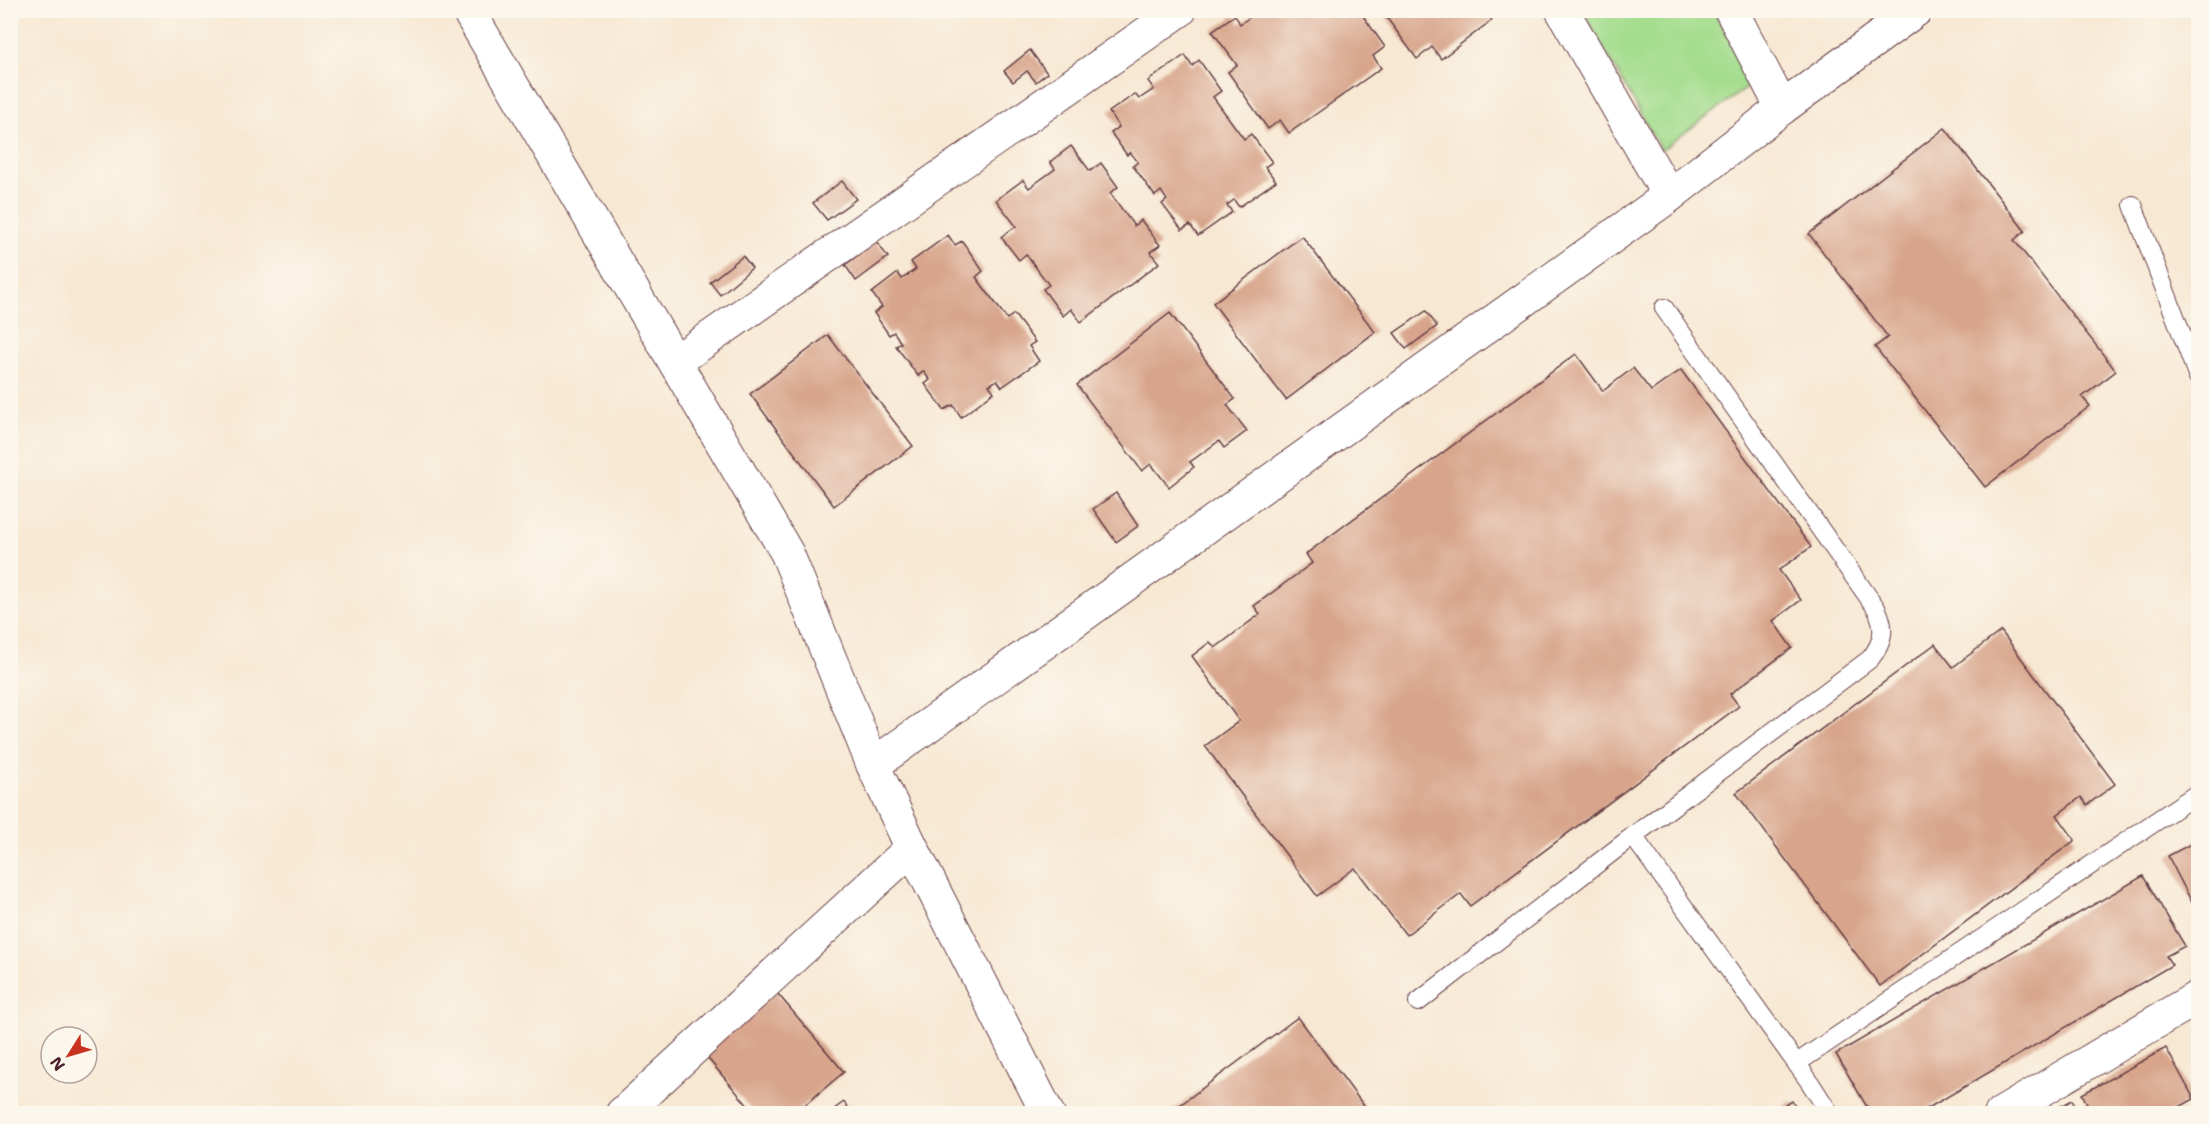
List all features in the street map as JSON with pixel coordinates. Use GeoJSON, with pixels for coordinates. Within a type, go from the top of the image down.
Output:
{"type":"FeatureCollection","features":[{"type":"Feature","properties":{"kind":"street"},"geometry":{"type":"LineString","coordinates":[[468,10],[787,552],[873,765],[1035,1108]]}},
{"type":"Feature","properties":{"kind":"street"},"geometry":{"type":"LineString","coordinates":[[675,362],[1180,10]]}},
{"type":"Feature","properties":{"kind":"street"},"geometry":{"type":"LineString","coordinates":[[1562,10],[1669,196]]}},
{"type":"Feature","properties":{"kind":"street"},"geometry":{"type":"LineString","coordinates":[[1731,10],[1782,108]]}},
{"type":"Feature","properties":{"kind":"street"},"geometry":{"type":"LineString","coordinates":[[873,765],[1669,196],[1782,108],[1916,10]]}},
{"type":"Feature","properties":{"kind":"street"},"geometry":{"type":"LineString","coordinates":[[622,1113],[912,848]]}},
{"type":"Feature","properties":{"kind":"street"},"geometry":{"type":"LineString","coordinates":[[2001,1113],[2199,997]]}},
{"type":"Feature","properties":{"kind":"lane"},"geometry":{"type":"LineString","coordinates":[[2133,205],[2199,377]]}},
{"type":"Feature","properties":{"kind":"lane"},"geometry":{"type":"LineString","coordinates":[[1418,1002],[1633,836],[1870,659],[1878,650],[1882,638],[1881,617],[1876,608],[1664,308]]}},
{"type":"Feature","properties":{"kind":"lane"},"geometry":{"type":"LineString","coordinates":[[1797,1063],[2199,793]]}},
{"type":"Feature","properties":{"kind":"lane"},"geometry":{"type":"LineString","coordinates":[[1633,836],[1797,1063],[1830,1113]]}},
{"type":"Feature","properties":{"kind":"green space"},"geometry":{"type":"Polygon","coordinates":[[[1583,11],[1713,11],[1754,82],[1661,150],[1583,11]]]}},
{"type":"Feature","properties":{"kind":"building"},"geometry":{"type":"Polygon","coordinates":[[[1260,10],[1359,10],[1385,47],[1373,56],[1381,68],[1289,133],[1280,120],[1268,129],[1228,72],[1237,65],[1212,31],[1235,15],[1240,24],[1260,10]]]}},
{"type":"Feature","properties":{"kind":"building"},"geometry":{"type":"Polygon","coordinates":[[[1381,10],[1484,10],[1492,20],[1441,59],[1432,47],[1417,59],[1381,10]]]}},
{"type":"Feature","properties":{"kind":"building"},"geometry":{"type":"Polygon","coordinates":[[[1030,50],[1047,73],[1036,82],[1027,71],[1013,82],[1004,71],[1030,50]]]}},
{"type":"Feature","properties":{"kind":"building"},"geometry":{"type":"Polygon","coordinates":[[[1185,55],[1192,66],[1199,60],[1221,91],[1213,97],[1244,139],[1251,134],[1272,162],[1265,167],[1276,181],[1239,207],[1234,200],[1227,205],[1232,212],[1198,236],[1190,225],[1182,230],[1162,204],[1167,200],[1161,191],[1155,196],[1133,166],[1138,162],[1130,152],[1127,155],[1111,133],[1119,127],[1109,112],[1135,94],[1139,99],[1154,89],[1148,81],[1185,55]]]}},
{"type":"Feature","properties":{"kind":"building"},"geometry":{"type":"Polygon","coordinates":[[[1945,128],[2025,231],[2014,240],[2116,371],[2082,397],[2090,406],[1985,487],[1875,347],[1888,337],[1809,234],[1945,128]]]}},
{"type":"Feature","properties":{"kind":"building"},"geometry":{"type":"Polygon","coordinates":[[[1071,146],[1090,171],[1101,163],[1118,187],[1110,193],[1134,226],[1141,220],[1160,245],[1150,252],[1159,263],[1081,322],[1071,309],[1063,316],[1043,289],[1049,285],[1026,254],[1019,260],[1001,237],[1016,226],[996,200],[1023,180],[1029,188],[1055,169],[1050,162],[1071,146]]]}},
{"type":"Feature","properties":{"kind":"building"},"geometry":{"type":"Polygon","coordinates":[[[842,181],[856,199],[827,220],[813,203],[842,181]]]}},
{"type":"Feature","properties":{"kind":"building"},"geometry":{"type":"Polygon","coordinates":[[[948,235],[955,245],[962,241],[983,271],[976,277],[1007,319],[1014,314],[1035,342],[1029,346],[1039,361],[1002,387],[997,380],[989,385],[994,392],[961,417],[953,405],[944,410],[925,384],[930,380],[923,371],[918,376],[896,346],[901,343],[894,332],[889,335],[874,313],[882,307],[872,293],[898,273],[902,279],[916,269],[911,262],[948,235]]]}},
{"type":"Feature","properties":{"kind":"building"},"geometry":{"type":"Polygon","coordinates":[[[1302,236],[1375,332],[1286,400],[1213,303],[1302,236]]]}},
{"type":"Feature","properties":{"kind":"building"},"geometry":{"type":"Polygon","coordinates":[[[876,241],[888,257],[856,281],[845,265],[876,241]]]}},
{"type":"Feature","properties":{"kind":"building"},"geometry":{"type":"Polygon","coordinates":[[[743,256],[752,268],[720,295],[710,282],[743,256]]]}},
{"type":"Feature","properties":{"kind":"building"},"geometry":{"type":"Polygon","coordinates":[[[1426,311],[1437,326],[1406,349],[1394,333],[1426,311]]]}},
{"type":"Feature","properties":{"kind":"building"},"geometry":{"type":"Polygon","coordinates":[[[1170,313],[1235,399],[1227,405],[1247,431],[1224,448],[1219,441],[1190,462],[1194,467],[1169,487],[1151,464],[1142,471],[1077,385],[1170,313]]]}},
{"type":"Feature","properties":{"kind":"building"},"geometry":{"type":"Polygon","coordinates":[[[828,335],[913,446],[834,506],[750,394],[828,335]]]}},
{"type":"Feature","properties":{"kind":"building"},"geometry":{"type":"Polygon","coordinates":[[[1576,354],[1603,391],[1633,368],[1651,391],[1681,370],[1811,547],[1779,570],[1801,600],[1773,621],[1792,648],[1730,694],[1739,706],[1470,906],[1461,894],[1406,935],[1355,868],[1317,896],[1205,746],[1239,721],[1192,656],[1210,642],[1215,648],[1260,614],[1254,606],[1312,563],[1306,554],[1576,354]]]}},
{"type":"Feature","properties":{"kind":"building"},"geometry":{"type":"Polygon","coordinates":[[[1116,493],[1138,526],[1116,542],[1093,509],[1116,493]]]}},
{"type":"Feature","properties":{"kind":"building"},"geometry":{"type":"Polygon","coordinates":[[[2001,631],[2115,784],[2087,805],[2081,797],[2057,815],[2075,840],[1880,986],[1736,793],[1935,644],[1953,667],[2001,631]]]}},
{"type":"Feature","properties":{"kind":"building"},"geometry":{"type":"Polygon","coordinates":[[[2198,840],[2198,914],[2168,856],[2198,840]]]}},
{"type":"Feature","properties":{"kind":"building"},"geometry":{"type":"Polygon","coordinates":[[[2143,876],[2185,946],[2166,956],[2172,965],[1918,1114],[1871,1114],[1836,1054],[2143,876]]]}},
{"type":"Feature","properties":{"kind":"building"},"geometry":{"type":"Polygon","coordinates":[[[772,987],[844,1072],[794,1114],[755,1114],[699,1048],[772,987]]]}},
{"type":"Feature","properties":{"kind":"building"},"geometry":{"type":"Polygon","coordinates":[[[1298,1017],[1370,1114],[1168,1114],[1298,1017]]]}},
{"type":"Feature","properties":{"kind":"building"},"geometry":{"type":"Polygon","coordinates":[[[2166,1048],[2194,1099],[2167,1114],[2093,1114],[2082,1094],[2166,1048]]]}},
{"type":"Feature","properties":{"kind":"building"},"geometry":{"type":"Polygon","coordinates":[[[2072,1100],[2079,1114],[2047,1114],[2072,1100]]]}},
{"type":"Feature","properties":{"kind":"building"},"geometry":{"type":"Polygon","coordinates":[[[1792,1101],[1799,1114],[1769,1114],[1792,1101]]]}},
{"type":"Feature","properties":{"kind":"building"},"geometry":{"type":"Polygon","coordinates":[[[844,1102],[852,1114],[827,1114],[844,1102]]]}}]}
